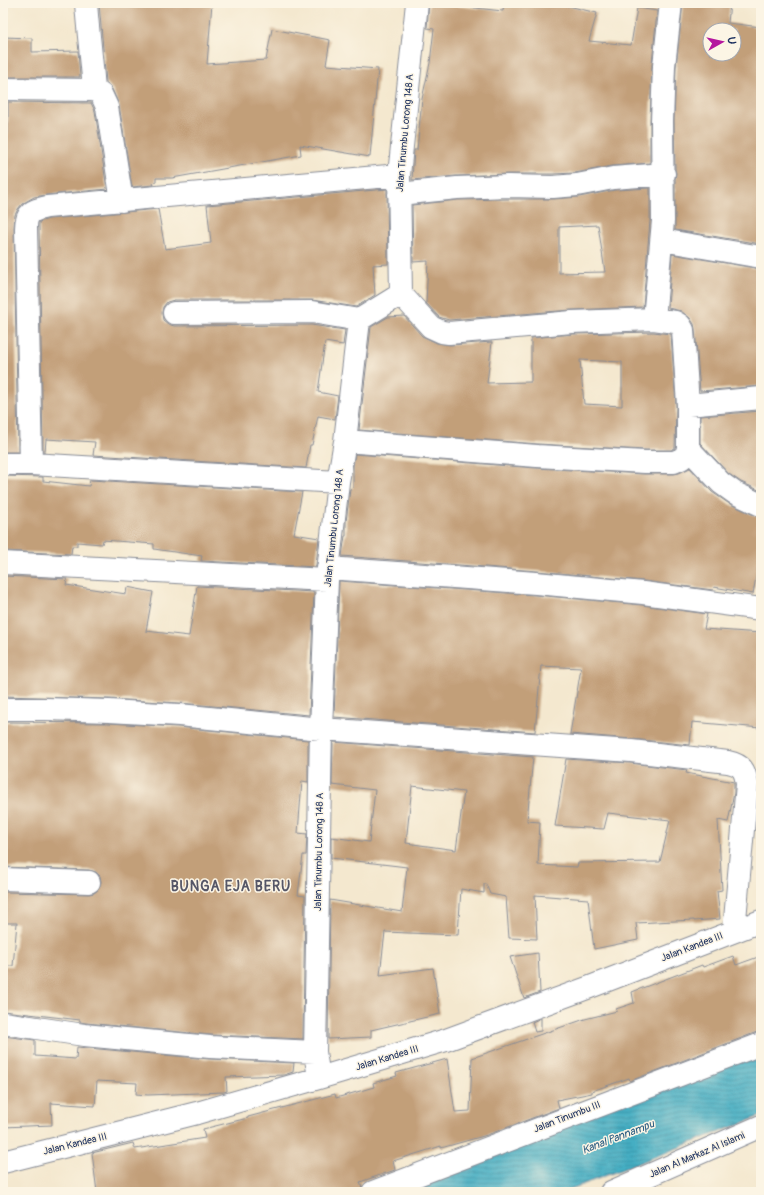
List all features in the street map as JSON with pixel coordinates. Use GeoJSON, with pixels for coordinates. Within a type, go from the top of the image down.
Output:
{"type":"FeatureCollection","features":[{"type":"Feature","properties":{"kind":"street"},"geometry":{"type":"LineString","coordinates":[[86,3],[88,38],[92,54],[94,90]]}},
{"type":"Feature","properties":{"kind":"street","name":"Jalan Tinumbu Lorong 148 A"},"geometry":{"type":"LineString","coordinates":[[401,294],[399,184],[417,3]]}},
{"type":"Feature","properties":{"kind":"street"},"geometry":{"type":"LineString","coordinates":[[654,319],[663,221],[664,174],[662,121],[664,66],[670,3]]}},
{"type":"Feature","properties":{"kind":"street"},"geometry":{"type":"LineString","coordinates":[[3,89],[94,90],[101,94],[107,107],[122,201]]}},
{"type":"Feature","properties":{"kind":"street"},"geometry":{"type":"LineString","coordinates":[[31,464],[26,220],[27,216],[34,211],[48,207],[122,201],[399,184],[457,188],[508,186],[553,188],[613,178],[664,174]]}},
{"type":"Feature","properties":{"kind":"street"},"geometry":{"type":"LineString","coordinates":[[662,240],[761,257]]}},
{"type":"Feature","properties":{"kind":"street"},"geometry":{"type":"LineString","coordinates":[[174,313],[312,312],[359,320],[401,294],[431,327],[442,332],[458,332],[572,322],[654,319],[675,322],[680,325],[683,330],[688,404],[688,448],[686,455],[674,462],[645,462],[530,456],[345,441]]}},
{"type":"Feature","properties":{"kind":"street","name":"Jalan Tinumbu Lorong 148 A"},"geometry":{"type":"LineString","coordinates":[[320,1078],[315,1052],[321,729],[328,574],[338,482],[345,441],[359,320]]}},
{"type":"Feature","properties":{"kind":"street"},"geometry":{"type":"LineString","coordinates":[[688,404],[761,398]]}},
{"type":"Feature","properties":{"kind":"street"},"geometry":{"type":"LineString","coordinates":[[688,448],[721,483],[735,493],[761,505]]}},
{"type":"Feature","properties":{"kind":"street"},"geometry":{"type":"LineString","coordinates":[[3,464],[31,464],[338,482]]}},
{"type":"Feature","properties":{"kind":"street"},"geometry":{"type":"LineString","coordinates":[[3,563],[528,582],[643,592],[761,609]]}},
{"type":"Feature","properties":{"kind":"street"},"geometry":{"type":"LineString","coordinates":[[3,709],[109,711],[171,715],[321,729],[631,751],[728,762],[739,766],[745,773],[747,784],[734,931]]}},
{"type":"Feature","properties":{"kind":"street"},"geometry":{"type":"LineString","coordinates":[[3,879],[90,882]]}},
{"type":"Feature","properties":{"kind":"street","name":"Jalan Kandea III"},"geometry":{"type":"LineString","coordinates":[[3,1162],[197,1113],[446,1040],[590,987],[761,921]]}},
{"type":"Feature","properties":{"kind":"street"},"geometry":{"type":"LineString","coordinates":[[3,1023],[92,1036],[210,1047],[315,1052]]}},
{"type":"Feature","properties":{"kind":"street","name":"Jalan Tinumbu III"},"geometry":{"type":"LineString","coordinates":[[373,1192],[761,1044]]}},
{"type":"Feature","properties":{"kind":"street","name":"Jalan Al Markaz Al Islami"},"geometry":{"type":"LineString","coordinates":[[611,1192],[761,1126]]}},
{"type":"Feature","properties":{"kind":"water","name":"Kanal Pannampu"},"geometry":{"type":"Polygon","coordinates":[[[761,1048],[761,1116],[563,1192],[394,1192],[761,1048]]]}},
{"type":"Feature","properties":{"kind":"building"},"geometry":{"type":"Polygon","coordinates":[[[99,3],[212,3],[207,64],[266,60],[272,29],[330,40],[326,65],[378,69],[370,157],[300,145],[301,155],[172,178],[156,178],[156,182],[153,183],[154,185],[132,187],[119,105],[112,89],[106,82],[99,3]]]}},
{"type":"Feature","properties":{"kind":"building"},"geometry":{"type":"Polygon","coordinates":[[[429,3],[503,11],[504,3],[556,3],[597,13],[589,41],[631,45],[637,8],[657,11],[652,65],[650,163],[612,166],[575,173],[456,176],[412,180],[414,150],[417,150],[422,99],[430,63],[434,29],[427,28],[429,3]]]}},
{"type":"Feature","properties":{"kind":"building"},"geometry":{"type":"Polygon","coordinates":[[[683,3],[730,3],[728,22],[702,22],[702,62],[742,62],[742,25],[761,27],[761,244],[675,230],[676,173],[674,121],[676,67],[683,3]]]}},
{"type":"Feature","properties":{"kind":"building"},"geometry":{"type":"Polygon","coordinates":[[[3,37],[32,38],[32,52],[78,51],[80,77],[3,77],[3,37]]]}},
{"type":"Feature","properties":{"kind":"building"},"geometry":{"type":"Polygon","coordinates":[[[8,102],[91,103],[95,111],[107,189],[34,197],[22,204],[15,215],[18,452],[3,452],[3,134],[8,134],[8,102]]]}},
{"type":"Feature","properties":{"kind":"building"},"geometry":{"type":"Polygon","coordinates":[[[650,188],[650,220],[643,307],[571,310],[449,320],[439,317],[426,303],[428,261],[413,262],[412,205],[458,200],[554,199],[579,197],[615,190],[650,188]],[[598,225],[559,227],[559,273],[605,272],[598,225]]]}},
{"type":"Feature","properties":{"kind":"building"},"geometry":{"type":"Polygon","coordinates":[[[387,189],[388,264],[373,265],[375,295],[356,307],[312,300],[174,300],[167,302],[163,307],[163,320],[174,326],[311,325],[345,330],[343,345],[325,342],[318,392],[338,396],[335,419],[318,416],[312,445],[310,445],[306,468],[93,455],[95,442],[46,439],[45,452],[43,452],[39,222],[49,219],[158,209],[165,249],[211,243],[207,205],[387,189]]]}},
{"type":"Feature","properties":{"kind":"building"},"geometry":{"type":"Polygon","coordinates":[[[672,254],[761,269],[761,386],[700,391],[694,324],[690,318],[681,311],[668,308],[672,254]]]}},
{"type":"Feature","properties":{"kind":"building"},"geometry":{"type":"Polygon","coordinates":[[[404,316],[422,336],[437,343],[450,345],[492,342],[487,383],[531,382],[531,338],[573,334],[653,332],[671,334],[676,405],[675,448],[671,450],[645,450],[538,444],[359,430],[371,327],[388,317],[404,316]],[[580,360],[584,404],[622,406],[622,362],[580,360]]]}},
{"type":"Feature","properties":{"kind":"building"},"geometry":{"type":"Polygon","coordinates":[[[761,411],[761,491],[741,482],[729,474],[700,443],[700,416],[761,411]]]}},
{"type":"Feature","properties":{"kind":"building"},"geometry":{"type":"Polygon","coordinates":[[[355,454],[536,468],[644,474],[674,474],[690,468],[712,492],[728,503],[761,517],[761,549],[753,594],[714,587],[713,590],[644,581],[537,571],[342,556],[346,536],[350,489],[353,488],[353,466],[355,454]]]}},
{"type":"Feature","properties":{"kind":"building"},"geometry":{"type":"Polygon","coordinates":[[[3,476],[43,477],[43,481],[89,486],[90,480],[302,492],[294,534],[319,538],[316,567],[201,561],[202,556],[154,549],[154,544],[103,540],[102,544],[77,542],[77,546],[72,546],[71,554],[3,551],[3,476]]]}},
{"type":"Feature","properties":{"kind":"building"},"geometry":{"type":"Polygon","coordinates":[[[3,576],[67,579],[66,585],[126,594],[127,587],[153,592],[146,631],[189,636],[197,586],[314,592],[309,715],[180,703],[3,696],[3,576]]]}},
{"type":"Feature","properties":{"kind":"building"},"geometry":{"type":"Polygon","coordinates":[[[339,581],[535,595],[642,605],[707,614],[704,629],[761,633],[761,728],[692,722],[690,745],[570,734],[581,668],[541,666],[535,732],[334,717],[339,581]]]}},
{"type":"Feature","properties":{"kind":"building"},"geometry":{"type":"Polygon","coordinates":[[[3,722],[108,723],[178,727],[308,740],[308,782],[302,781],[298,833],[307,834],[306,855],[303,855],[298,895],[305,896],[303,1039],[211,1035],[86,1023],[80,1022],[80,1020],[3,1011],[3,966],[13,966],[17,923],[3,923],[3,892],[89,894],[94,893],[99,889],[101,882],[100,876],[96,872],[89,870],[3,867],[3,722]]]}},
{"type":"Feature","properties":{"kind":"building"},"geometry":{"type":"Polygon","coordinates":[[[333,742],[533,757],[527,821],[540,822],[538,865],[577,867],[578,863],[660,862],[670,820],[608,813],[604,829],[555,826],[566,759],[630,763],[687,770],[686,773],[734,782],[734,793],[728,822],[718,820],[722,890],[717,891],[720,919],[636,923],[638,940],[594,949],[588,899],[535,895],[537,939],[509,938],[506,897],[490,894],[486,884],[484,884],[484,893],[461,889],[458,935],[385,932],[380,975],[433,968],[440,1014],[371,1030],[371,1037],[328,1039],[330,900],[402,912],[407,867],[331,858],[331,837],[369,842],[375,790],[332,785],[333,742]],[[412,786],[406,843],[456,850],[464,792],[412,786]]]}},
{"type":"Feature","properties":{"kind":"building"},"geometry":{"type":"Polygon","coordinates":[[[538,953],[540,992],[524,998],[510,957],[538,953]]]}},
{"type":"Feature","properties":{"kind":"building"},"geometry":{"type":"Polygon","coordinates":[[[733,956],[736,965],[761,956],[761,1032],[757,1032],[630,1081],[629,1078],[592,1091],[592,1093],[557,1100],[559,1108],[487,1135],[441,1148],[441,1146],[393,1161],[395,1170],[360,1182],[362,1188],[361,1192],[97,1192],[92,1153],[133,1143],[135,1149],[205,1138],[203,1129],[335,1094],[336,1098],[374,1087],[373,1083],[397,1076],[396,1073],[447,1059],[455,1112],[470,1111],[472,1058],[585,1019],[617,1011],[616,1009],[634,1003],[632,992],[702,965],[703,967],[733,956]]]}},
{"type":"Feature","properties":{"kind":"building"},"geometry":{"type":"Polygon","coordinates":[[[541,1018],[541,1031],[535,1032],[532,1022],[541,1018]]]}},
{"type":"Feature","properties":{"kind":"building"},"geometry":{"type":"Polygon","coordinates":[[[3,1036],[35,1040],[35,1056],[76,1059],[77,1047],[209,1059],[294,1063],[293,1072],[284,1075],[226,1077],[227,1091],[224,1092],[148,1095],[136,1094],[137,1083],[97,1081],[95,1106],[51,1103],[52,1125],[3,1127],[3,1036]]]}},
{"type":"Feature","properties":{"kind":"district","name":"BUNGA EJA BERU"},"geometry":{"type":"Point","coordinates":[231,886]}}]}
